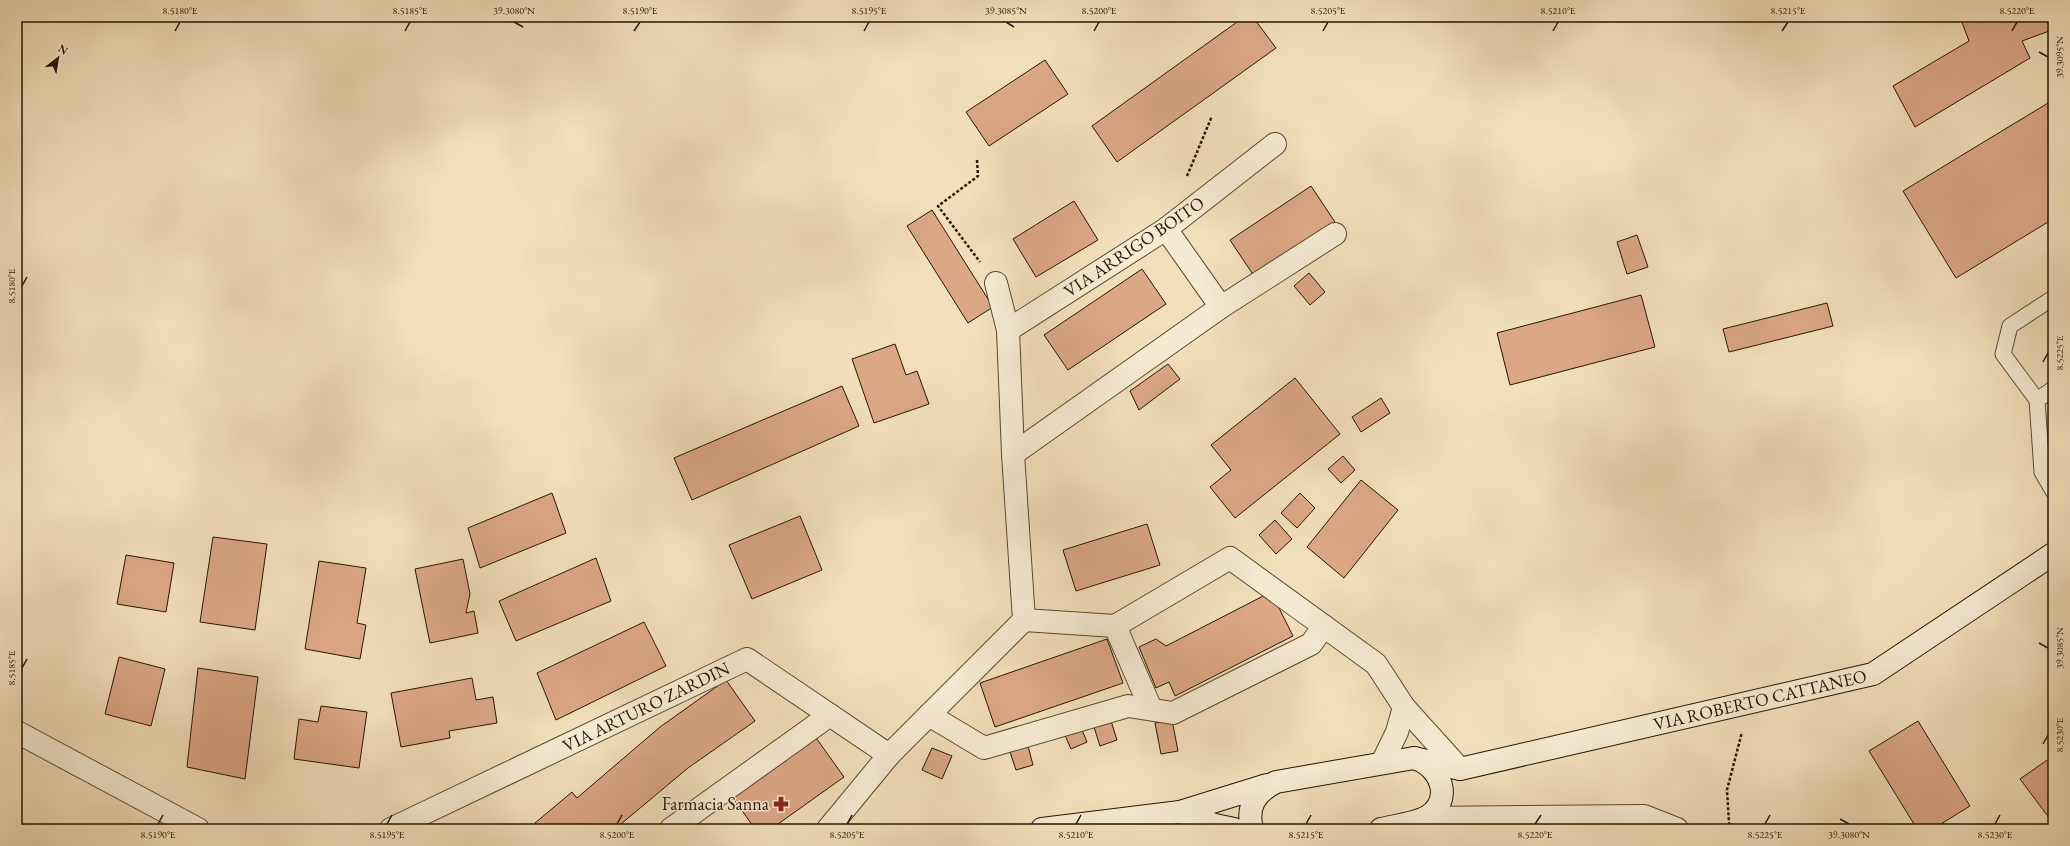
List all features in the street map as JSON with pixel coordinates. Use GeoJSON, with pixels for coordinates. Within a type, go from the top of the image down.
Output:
{"type":"FeatureCollection","features":[{"type":"Feature","properties":{"kind":"street","name":"VIA ARRIGO BOITO"},"geometry":{"type":"LineString","coordinates":[[1008,330],[1166,229],[1275,144]]}},
{"type":"Feature","properties":{"kind":"street"},"geometry":{"type":"LineString","coordinates":[[1166,229],[1221,307]]}},
{"type":"Feature","properties":{"kind":"street"},"geometry":{"type":"LineString","coordinates":[[1013,454],[1221,307],[1334,234]]}},
{"type":"Feature","properties":{"kind":"street"},"geometry":{"type":"LineString","coordinates":[[996,283],[1008,330],[1013,454],[1024,620]]}},
{"type":"Feature","properties":{"kind":"street","name":"VIA ROBERTO CATTANEO"},"geometry":{"type":"LineString","coordinates":[[1460,768],[1874,674],[2053,554]]}},
{"type":"Feature","properties":{"kind":"street"},"geometry":{"type":"LineString","coordinates":[[828,829],[889,755],[1024,620],[1115,626],[1230,558],[1376,664],[1404,707],[1460,768]]}},
{"type":"Feature","properties":{"kind":"street"},"geometry":{"type":"LineString","coordinates":[[1115,626],[1151,709]]}},
{"type":"Feature","properties":{"kind":"street"},"geometry":{"type":"LineString","coordinates":[[929,715],[984,748],[1128,706],[1174,713],[1311,644],[1324,626]]}},
{"type":"Feature","properties":{"kind":"street","name":"VIA ARTURO ZARDIN"},"geometry":{"type":"LineString","coordinates":[[391,829],[747,659],[889,755]]}},
{"type":"Feature","properties":{"kind":"street"},"geometry":{"type":"LineString","coordinates":[[1382,763],[1397,732],[1404,707]]}},
{"type":"Feature","properties":{"kind":"street"},"geometry":{"type":"LineString","coordinates":[[671,829],[830,715]]}},
{"type":"Feature","properties":{"kind":"street"},"geometry":{"type":"LineString","coordinates":[[17,732],[198,829]]}},
{"type":"Feature","properties":{"kind":"street"},"geometry":{"type":"LineString","coordinates":[[1042,829],[1180,812],[1276,782],[1414,758],[1460,768]]}},
{"type":"Feature","properties":{"kind":"street"},"geometry":{"type":"LineString","coordinates":[[1414,758],[1423,761],[1436,773],[1441,784],[1441,794],[1438,806],[1425,818]]}},
{"type":"Feature","properties":{"kind":"street"},"geometry":{"type":"LineString","coordinates":[[1441,794],[1460,768]]}},
{"type":"Feature","properties":{"kind":"street"},"geometry":{"type":"LineString","coordinates":[[1252,829],[1250,813],[1255,797],[1267,786],[1276,782]]}},
{"type":"Feature","properties":{"kind":"street"},"geometry":{"type":"LineString","coordinates":[[1180,812],[1215,825],[1234,829]]}},
{"type":"Feature","properties":{"kind":"street"},"geometry":{"type":"LineString","coordinates":[[1381,829],[1425,818],[1644,816],[1677,829]]}},
{"type":"Feature","properties":{"kind":"lane"},"geometry":{"type":"LineString","coordinates":[[2053,298],[2010,326],[2003,354],[2037,400],[2042,472],[2053,491]]}},
{"type":"Feature","properties":{"kind":"lane"},"geometry":{"type":"LineString","coordinates":[[2037,400],[2053,389]]}},
{"type":"Feature","properties":{"kind":"path"},"geometry":{"type":"LineString","coordinates":[[1186,180],[1212,116]]}},
{"type":"Feature","properties":{"kind":"path"},"geometry":{"type":"LineString","coordinates":[[977,160],[978,176],[938,206],[996,283]]}},
{"type":"Feature","properties":{"kind":"path"},"geometry":{"type":"LineString","coordinates":[[1733,829],[1730,823],[1727,790],[1751,703]]}},
{"type":"Feature","properties":{"kind":"green space"},"geometry":{"type":"Polygon","coordinates":[[[1161,820],[1190,829],[1095,829],[1161,820]]]}},
{"type":"Feature","properties":{"kind":"building"},"geometry":{"type":"Polygon","coordinates":[[[1244,17],[1253,17],[1276,48],[1117,162],[1092,126],[1244,17]]]}},
{"type":"Feature","properties":{"kind":"building"},"geometry":{"type":"Polygon","coordinates":[[[1960,17],[2053,17],[2053,33],[2052,30],[2022,41],[2030,58],[1915,127],[1893,86],[1969,41],[1960,17]]]}},
{"type":"Feature","properties":{"kind":"building"},"geometry":{"type":"Polygon","coordinates":[[[1045,60],[1068,94],[989,146],[966,112],[1045,60]]]}},
{"type":"Feature","properties":{"kind":"building"},"geometry":{"type":"Polygon","coordinates":[[[2053,100],[2053,219],[1956,278],[1903,191],[2053,100]]]}},
{"type":"Feature","properties":{"kind":"building"},"geometry":{"type":"Polygon","coordinates":[[[1311,186],[1335,222],[1254,276],[1230,240],[1311,186]]]}},
{"type":"Feature","properties":{"kind":"building"},"geometry":{"type":"Polygon","coordinates":[[[1074,201],[1098,240],[1036,277],[1013,239],[1074,201]]]}},
{"type":"Feature","properties":{"kind":"building"},"geometry":{"type":"Polygon","coordinates":[[[932,210],[993,307],[968,323],[907,226],[932,210]]]}},
{"type":"Feature","properties":{"kind":"building"},"geometry":{"type":"Polygon","coordinates":[[[1637,235],[1648,267],[1627,274],[1617,242],[1637,235]]]}},
{"type":"Feature","properties":{"kind":"building"},"geometry":{"type":"Polygon","coordinates":[[[1142,269],[1166,304],[1068,370],[1044,335],[1142,269]]]}},
{"type":"Feature","properties":{"kind":"building"},"geometry":{"type":"Polygon","coordinates":[[[1309,273],[1325,292],[1310,305],[1294,286],[1309,273]]]}},
{"type":"Feature","properties":{"kind":"building"},"geometry":{"type":"Polygon","coordinates":[[[1641,295],[1655,347],[1510,385],[1497,333],[1641,295]]]}},
{"type":"Feature","properties":{"kind":"building"},"geometry":{"type":"Polygon","coordinates":[[[1827,303],[1833,326],[1729,352],[1723,329],[1827,303]]]}},
{"type":"Feature","properties":{"kind":"building"},"geometry":{"type":"Polygon","coordinates":[[[895,344],[906,375],[917,371],[929,404],[874,423],[852,359],[895,344]]]}},
{"type":"Feature","properties":{"kind":"building"},"geometry":{"type":"Polygon","coordinates":[[[1168,364],[1180,379],[1139,410],[1130,391],[1168,364]]]}},
{"type":"Feature","properties":{"kind":"building"},"geometry":{"type":"Polygon","coordinates":[[[1295,378],[1340,434],[1235,518],[1210,487],[1231,470],[1211,445],[1295,378]]]}},
{"type":"Feature","properties":{"kind":"building"},"geometry":{"type":"Polygon","coordinates":[[[842,386],[859,426],[692,500],[674,458],[842,386]]]}},
{"type":"Feature","properties":{"kind":"building"},"geometry":{"type":"Polygon","coordinates":[[[1381,398],[1390,413],[1361,432],[1352,417],[1381,398]]]}},
{"type":"Feature","properties":{"kind":"building"},"geometry":{"type":"Polygon","coordinates":[[[1343,456],[1355,470],[1341,483],[1328,469],[1343,456]]]}},
{"type":"Feature","properties":{"kind":"building"},"geometry":{"type":"Polygon","coordinates":[[[1361,480],[1398,510],[1344,578],[1307,547],[1361,480]]]}},
{"type":"Feature","properties":{"kind":"building"},"geometry":{"type":"Polygon","coordinates":[[[552,493],[566,533],[480,568],[468,528],[552,493]]]}},
{"type":"Feature","properties":{"kind":"building"},"geometry":{"type":"Polygon","coordinates":[[[1300,493],[1315,508],[1297,528],[1281,513],[1300,493]]]}},
{"type":"Feature","properties":{"kind":"building"},"geometry":{"type":"Polygon","coordinates":[[[800,516],[822,570],[752,599],[729,545],[800,516]]]}},
{"type":"Feature","properties":{"kind":"building"},"geometry":{"type":"Polygon","coordinates":[[[1275,520],[1292,539],[1276,554],[1259,535],[1275,520]]]}},
{"type":"Feature","properties":{"kind":"building"},"geometry":{"type":"Polygon","coordinates":[[[1147,524],[1160,565],[1076,591],[1063,550],[1147,524]]]}},
{"type":"Feature","properties":{"kind":"building"},"geometry":{"type":"Polygon","coordinates":[[[213,537],[267,544],[255,630],[200,622],[213,537]]]}},
{"type":"Feature","properties":{"kind":"building"},"geometry":{"type":"Polygon","coordinates":[[[126,555],[174,563],[166,612],[117,604],[126,555]]]}},
{"type":"Feature","properties":{"kind":"building"},"geometry":{"type":"Polygon","coordinates":[[[596,558],[611,601],[516,641],[499,601],[596,558]]]}},
{"type":"Feature","properties":{"kind":"building"},"geometry":{"type":"Polygon","coordinates":[[[463,559],[470,594],[466,613],[474,611],[478,633],[430,643],[415,569],[463,559]]]}},
{"type":"Feature","properties":{"kind":"building"},"geometry":{"type":"Polygon","coordinates":[[[319,561],[366,568],[357,623],[366,625],[360,659],[305,649],[319,561]]]}},
{"type":"Feature","properties":{"kind":"building"},"geometry":{"type":"Polygon","coordinates":[[[1271,592],[1293,636],[1175,696],[1169,682],[1156,688],[1139,647],[1156,639],[1166,646],[1271,592]]]}},
{"type":"Feature","properties":{"kind":"building"},"geometry":{"type":"Polygon","coordinates":[[[644,622],[666,666],[556,720],[537,673],[644,622]]]}},
{"type":"Feature","properties":{"kind":"building"},"geometry":{"type":"Polygon","coordinates":[[[1107,639],[1123,683],[995,727],[980,683],[1107,639]]]}},
{"type":"Feature","properties":{"kind":"building"},"geometry":{"type":"Polygon","coordinates":[[[119,657],[165,669],[151,726],[105,714],[119,657]]]}},
{"type":"Feature","properties":{"kind":"building"},"geometry":{"type":"Polygon","coordinates":[[[198,668],[258,677],[245,779],[187,767],[198,668]]]}},
{"type":"Feature","properties":{"kind":"building"},"geometry":{"type":"Polygon","coordinates":[[[472,678],[476,700],[493,697],[497,723],[449,731],[450,738],[401,747],[391,693],[472,678]]]}},
{"type":"Feature","properties":{"kind":"building"},"geometry":{"type":"Polygon","coordinates":[[[726,680],[755,721],[688,768],[615,829],[539,829],[535,823],[572,792],[577,798],[660,727],[726,680]]]}},
{"type":"Feature","properties":{"kind":"building"},"geometry":{"type":"Polygon","coordinates":[[[321,706],[367,712],[359,768],[294,759],[299,719],[318,722],[321,706]]]}},
{"type":"Feature","properties":{"kind":"building"},"geometry":{"type":"Polygon","coordinates":[[[1172,720],[1178,751],[1161,754],[1155,723],[1172,720]]]}},
{"type":"Feature","properties":{"kind":"building"},"geometry":{"type":"Polygon","coordinates":[[[1111,721],[1117,740],[1100,746],[1094,727],[1111,721]]]}},
{"type":"Feature","properties":{"kind":"building"},"geometry":{"type":"Polygon","coordinates":[[[1918,721],[1970,806],[1933,829],[1917,829],[1869,751],[1918,721]]]}},
{"type":"Feature","properties":{"kind":"building"},"geometry":{"type":"Polygon","coordinates":[[[1080,725],[1087,742],[1071,749],[1064,733],[1080,725]]]}},
{"type":"Feature","properties":{"kind":"building"},"geometry":{"type":"Polygon","coordinates":[[[814,735],[844,777],[771,829],[755,829],[731,795],[814,735]]]}},
{"type":"Feature","properties":{"kind":"building"},"geometry":{"type":"Polygon","coordinates":[[[1028,746],[1033,765],[1016,770],[1010,752],[1028,746]]]}},
{"type":"Feature","properties":{"kind":"building"},"geometry":{"type":"Polygon","coordinates":[[[932,748],[952,756],[942,779],[922,770],[932,748]]]}},
{"type":"Feature","properties":{"kind":"building"},"geometry":{"type":"Polygon","coordinates":[[[2053,756],[2053,817],[2050,819],[2020,779],[2053,756]]]}},
{"type":"Feature","properties":{"kind":"place","name":"Farmacia Sanna"},"geometry":{"type":"Point","coordinates":[781,804]}}]}
